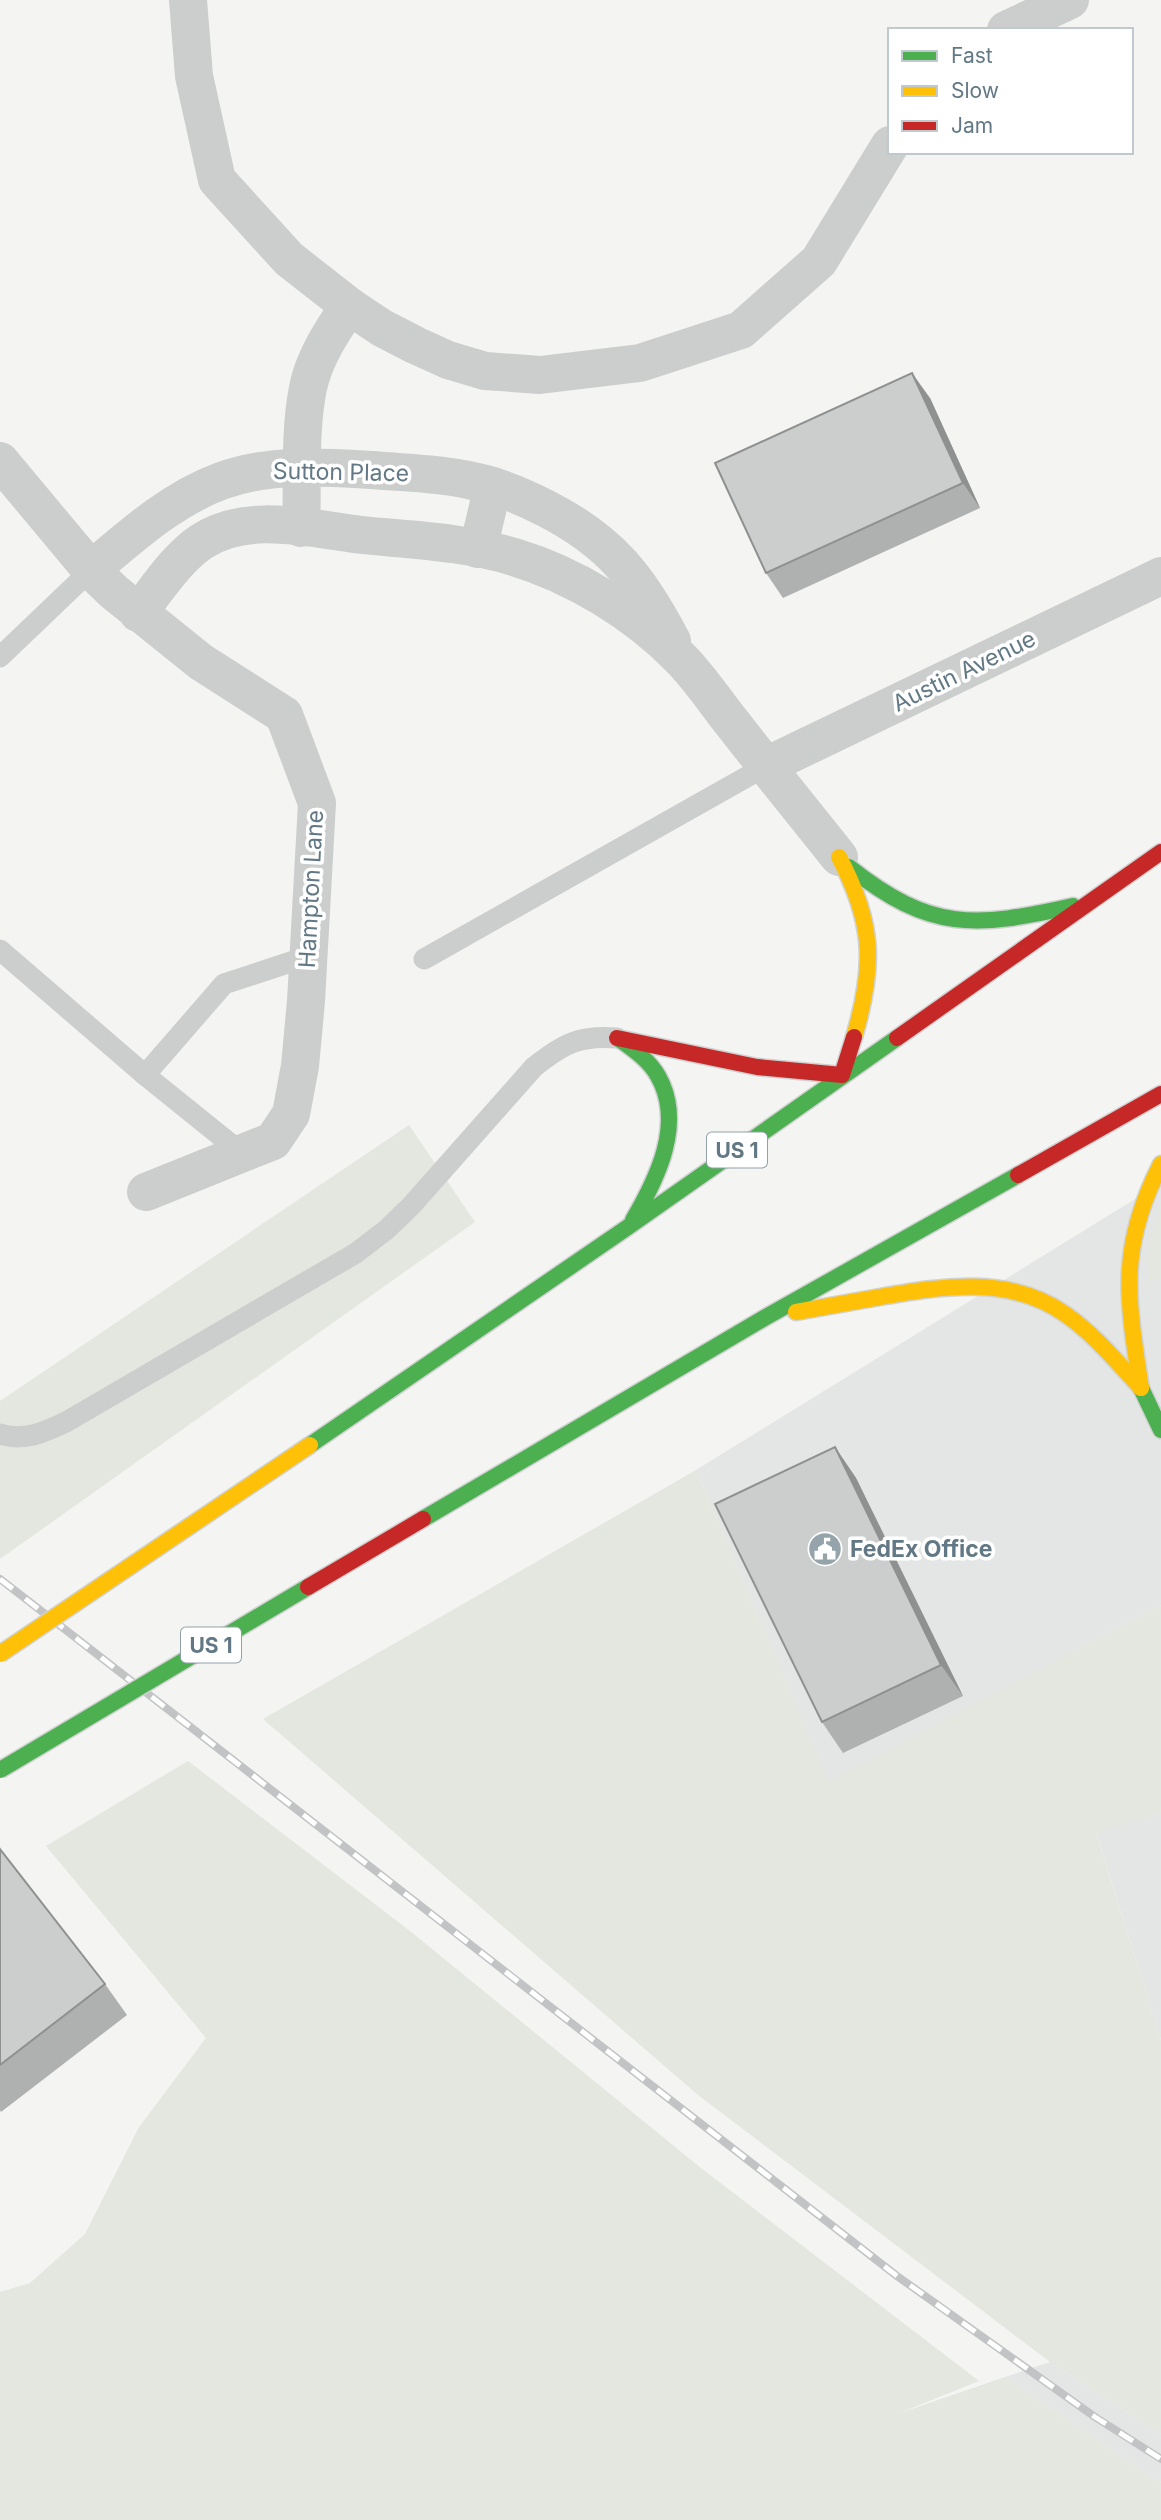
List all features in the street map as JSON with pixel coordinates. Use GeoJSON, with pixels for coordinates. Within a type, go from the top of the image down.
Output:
{"type":"FeatureCollection","features":[{"type":"Feature","properties":{"kind":"main road","name":"US 1"},"geometry":{"type":"LineString","coordinates":[[0,1654],[628,1227],[1161,852]]}},
{"type":"Feature","properties":{"kind":"main road"},"geometry":{"type":"LineString","coordinates":[[839,857],[866,882],[888,897],[935,918],[960,922],[991,921],[1023,917],[1092,901]]}},
{"type":"Feature","properties":{"kind":"main road"},"geometry":{"type":"LineString","coordinates":[[617,1038],[767,1068],[819,1075],[842,1075],[854,1041],[871,946],[864,909],[850,875],[839,857]]}},
{"type":"Feature","properties":{"kind":"main road"},"geometry":{"type":"LineString","coordinates":[[617,1038],[633,1047],[657,1073],[666,1090],[669,1108],[665,1156],[645,1202],[628,1227]]}},
{"type":"Feature","properties":{"kind":"main road","name":"US 1"},"geometry":{"type":"LineString","coordinates":[[0,1770],[766,1317],[1161,1094]]}},
{"type":"Feature","properties":{"kind":"main road"},"geometry":{"type":"LineString","coordinates":[[1161,1164],[1139,1209],[1131,1235],[1127,1263],[1129,1303],[1141,1388],[1161,1430]]}},
{"type":"Feature","properties":{"kind":"main road"},"geometry":{"type":"LineString","coordinates":[[766,1317],[952,1285],[1006,1287],[1054,1306],[1092,1336],[1141,1388]]}},
{"type":"Feature","properties":{"kind":"street"},"geometry":{"type":"LineString","coordinates":[[188,0],[194,76],[217,180],[289,259],[348,306],[415,345],[448,360],[485,371],[540,375],[640,363],[740,330],[819,261],[888,148]]}},
{"type":"Feature","properties":{"kind":"street"},"geometry":{"type":"LineString","coordinates":[[1010,28],[1070,0]]}},
{"type":"Feature","properties":{"kind":"street"},"geometry":{"type":"LineString","coordinates":[[301,528],[304,416],[308,386],[322,349],[348,306]]}},
{"type":"Feature","properties":{"kind":"street","name":"Hampton Lane"},"geometry":{"type":"LineString","coordinates":[[0,461],[91,570],[138,613],[201,662],[284,715],[317,803],[300,1066],[290,1114],[273,1142],[146,1192]]}},
{"type":"Feature","properties":{"kind":"street","name":"Sutton Place"},"geometry":{"type":"LineString","coordinates":[[91,570],[169,508],[191,494],[222,481],[278,468],[444,476],[493,486],[520,495],[567,519],[609,550],[653,605],[681,658],[839,857]]}},
{"type":"Feature","properties":{"kind":"street"},"geometry":{"type":"LineString","coordinates":[[478,549],[493,486]]}},
{"type":"Feature","properties":{"kind":"street","name":"Sutton Place"},"geometry":{"type":"LineString","coordinates":[[138,613],[185,556],[216,534],[234,528],[255,526],[301,528],[478,549],[538,565],[590,590],[638,621],[681,658]]}},
{"type":"Feature","properties":{"kind":"street","name":"Austin Avenue"},"geometry":{"type":"LineString","coordinates":[[766,766],[1161,576]]}},
{"type":"Feature","properties":{"kind":"lane"},"geometry":{"type":"LineString","coordinates":[[0,657],[91,570]]}},
{"type":"Feature","properties":{"kind":"lane"},"geometry":{"type":"LineString","coordinates":[[424,959],[766,766]]}},
{"type":"Feature","properties":{"kind":"lane"},"geometry":{"type":"LineString","coordinates":[[0,950],[145,1075],[243,1154]]}},
{"type":"Feature","properties":{"kind":"lane"},"geometry":{"type":"LineString","coordinates":[[145,1075],[224,984],[309,956]]}},
{"type":"Feature","properties":{"kind":"lane"},"geometry":{"type":"LineString","coordinates":[[0,1434],[24,1437],[43,1433],[66,1422],[356,1253],[411,1206],[534,1067],[572,1041],[585,1038],[617,1038]]}},
{"type":"Feature","properties":{"kind":"shaded area"},"geometry":{"type":"Polygon","coordinates":[[[409,1125],[475,1222],[0,1559],[0,1401],[409,1125]]]}},
{"type":"Feature","properties":{"kind":"shaded area"},"geometry":{"type":"Polygon","coordinates":[[[1161,1183],[1161,1605],[829,1783],[696,1470],[1161,1183]]]}},
{"type":"Feature","properties":{"kind":"shaded area"},"geometry":{"type":"Polygon","coordinates":[[[1161,1206],[1161,1279],[1147,1282],[1148,1244],[1161,1206]]]}},
{"type":"Feature","properties":{"kind":"shaded area"},"geometry":{"type":"Polygon","coordinates":[[[696,1470],[829,1782],[1161,1605],[1161,1813],[1096,1833],[1161,2040],[1161,2434],[1050,2362],[698,2095],[263,1719],[696,1470]]]}},
{"type":"Feature","properties":{"kind":"shaded area"},"geometry":{"type":"Polygon","coordinates":[[[188,1761],[410,1931],[701,2168],[979,2381],[897,2414],[1005,2377],[1161,2483],[1161,2520],[0,2520],[0,2292],[30,2283],[85,2234],[139,2127],[206,2038],[46,1846],[188,1761]]]}},
{"type":"Feature","properties":{"kind":"shaded area"},"geometry":{"type":"Polygon","coordinates":[[[1161,1813],[1161,2040],[1096,1832],[1161,1813]]]}},
{"type":"Feature","properties":{"kind":"shaded area"},"geometry":{"type":"Polygon","coordinates":[[[1050,2362],[1161,2434],[1161,2483],[1005,2377],[1050,2362]]]}},
{"type":"Feature","properties":{"kind":"building"},"geometry":{"type":"Polygon","coordinates":[[[912,373],[963,483],[766,573],[715,463],[912,373]]]}},
{"type":"Feature","properties":{"kind":"building"},"geometry":{"type":"Polygon","coordinates":[[[835,1447],[941,1665],[822,1722],[715,1504],[835,1447]]]}},
{"type":"Feature","properties":{"kind":"building"},"geometry":{"type":"Polygon","coordinates":[[[0,1849],[105,1984],[0,2065],[0,1849]]]}},
{"type":"Feature","properties":{"kind":"railway"},"geometry":{"type":"LineString","coordinates":[[0,1579],[897,2276],[1095,2417],[1161,2459]]}},
{"type":"Feature","properties":{"kind":"traffic: fast"},"geometry":{"type":"LineString","coordinates":[[849,867],[905,904],[930,914],[955,919],[1008,918],[1073,906]]}},
{"type":"Feature","properties":{"kind":"traffic: fast"},"geometry":{"type":"LineString","coordinates":[[310,1445],[897,1038]]}},
{"type":"Feature","properties":{"kind":"traffic: fast"},"geometry":{"type":"LineString","coordinates":[[619,1039],[654,1070],[666,1094],[669,1113],[665,1150],[659,1169],[633,1220]]}},
{"type":"Feature","properties":{"kind":"traffic: fast"},"geometry":{"type":"LineString","coordinates":[[423,1519],[766,1317],[1018,1175]]}},
{"type":"Feature","properties":{"kind":"traffic: fast"},"geometry":{"type":"LineString","coordinates":[[1141,1388],[1161,1430]]}},
{"type":"Feature","properties":{"kind":"traffic: fast"},"geometry":{"type":"LineString","coordinates":[[0,1770],[308,1587]]}},
{"type":"Feature","properties":{"kind":"traffic: slow"},"geometry":{"type":"LineString","coordinates":[[839,857],[859,903],[868,945],[865,988],[854,1037]]}},
{"type":"Feature","properties":{"kind":"traffic: slow"},"geometry":{"type":"LineString","coordinates":[[1141,1388],[1130,1300],[1132,1248],[1147,1194],[1161,1164]]}},
{"type":"Feature","properties":{"kind":"traffic: slow"},"geometry":{"type":"LineString","coordinates":[[796,1312],[951,1287],[1021,1293],[1044,1302],[1076,1322],[1141,1388]]}},
{"type":"Feature","properties":{"kind":"traffic: slow"},"geometry":{"type":"LineString","coordinates":[[0,1654],[310,1445]]}},
{"type":"Feature","properties":{"kind":"traffic: jam"},"geometry":{"type":"LineString","coordinates":[[897,1038],[1161,852]]}},
{"type":"Feature","properties":{"kind":"traffic: jam"},"geometry":{"type":"LineString","coordinates":[[617,1038],[757,1067],[842,1075],[854,1037]]}},
{"type":"Feature","properties":{"kind":"traffic: jam"},"geometry":{"type":"LineString","coordinates":[[1018,1175],[1161,1094]]}},
{"type":"Feature","properties":{"kind":"traffic: jam"},"geometry":{"type":"LineString","coordinates":[[308,1587],[423,1519]]}},
{"type":"Feature","properties":{"kind":"place","name":"FedEx Office"},"geometry":{"type":"Point","coordinates":[825,1549]}}]}
